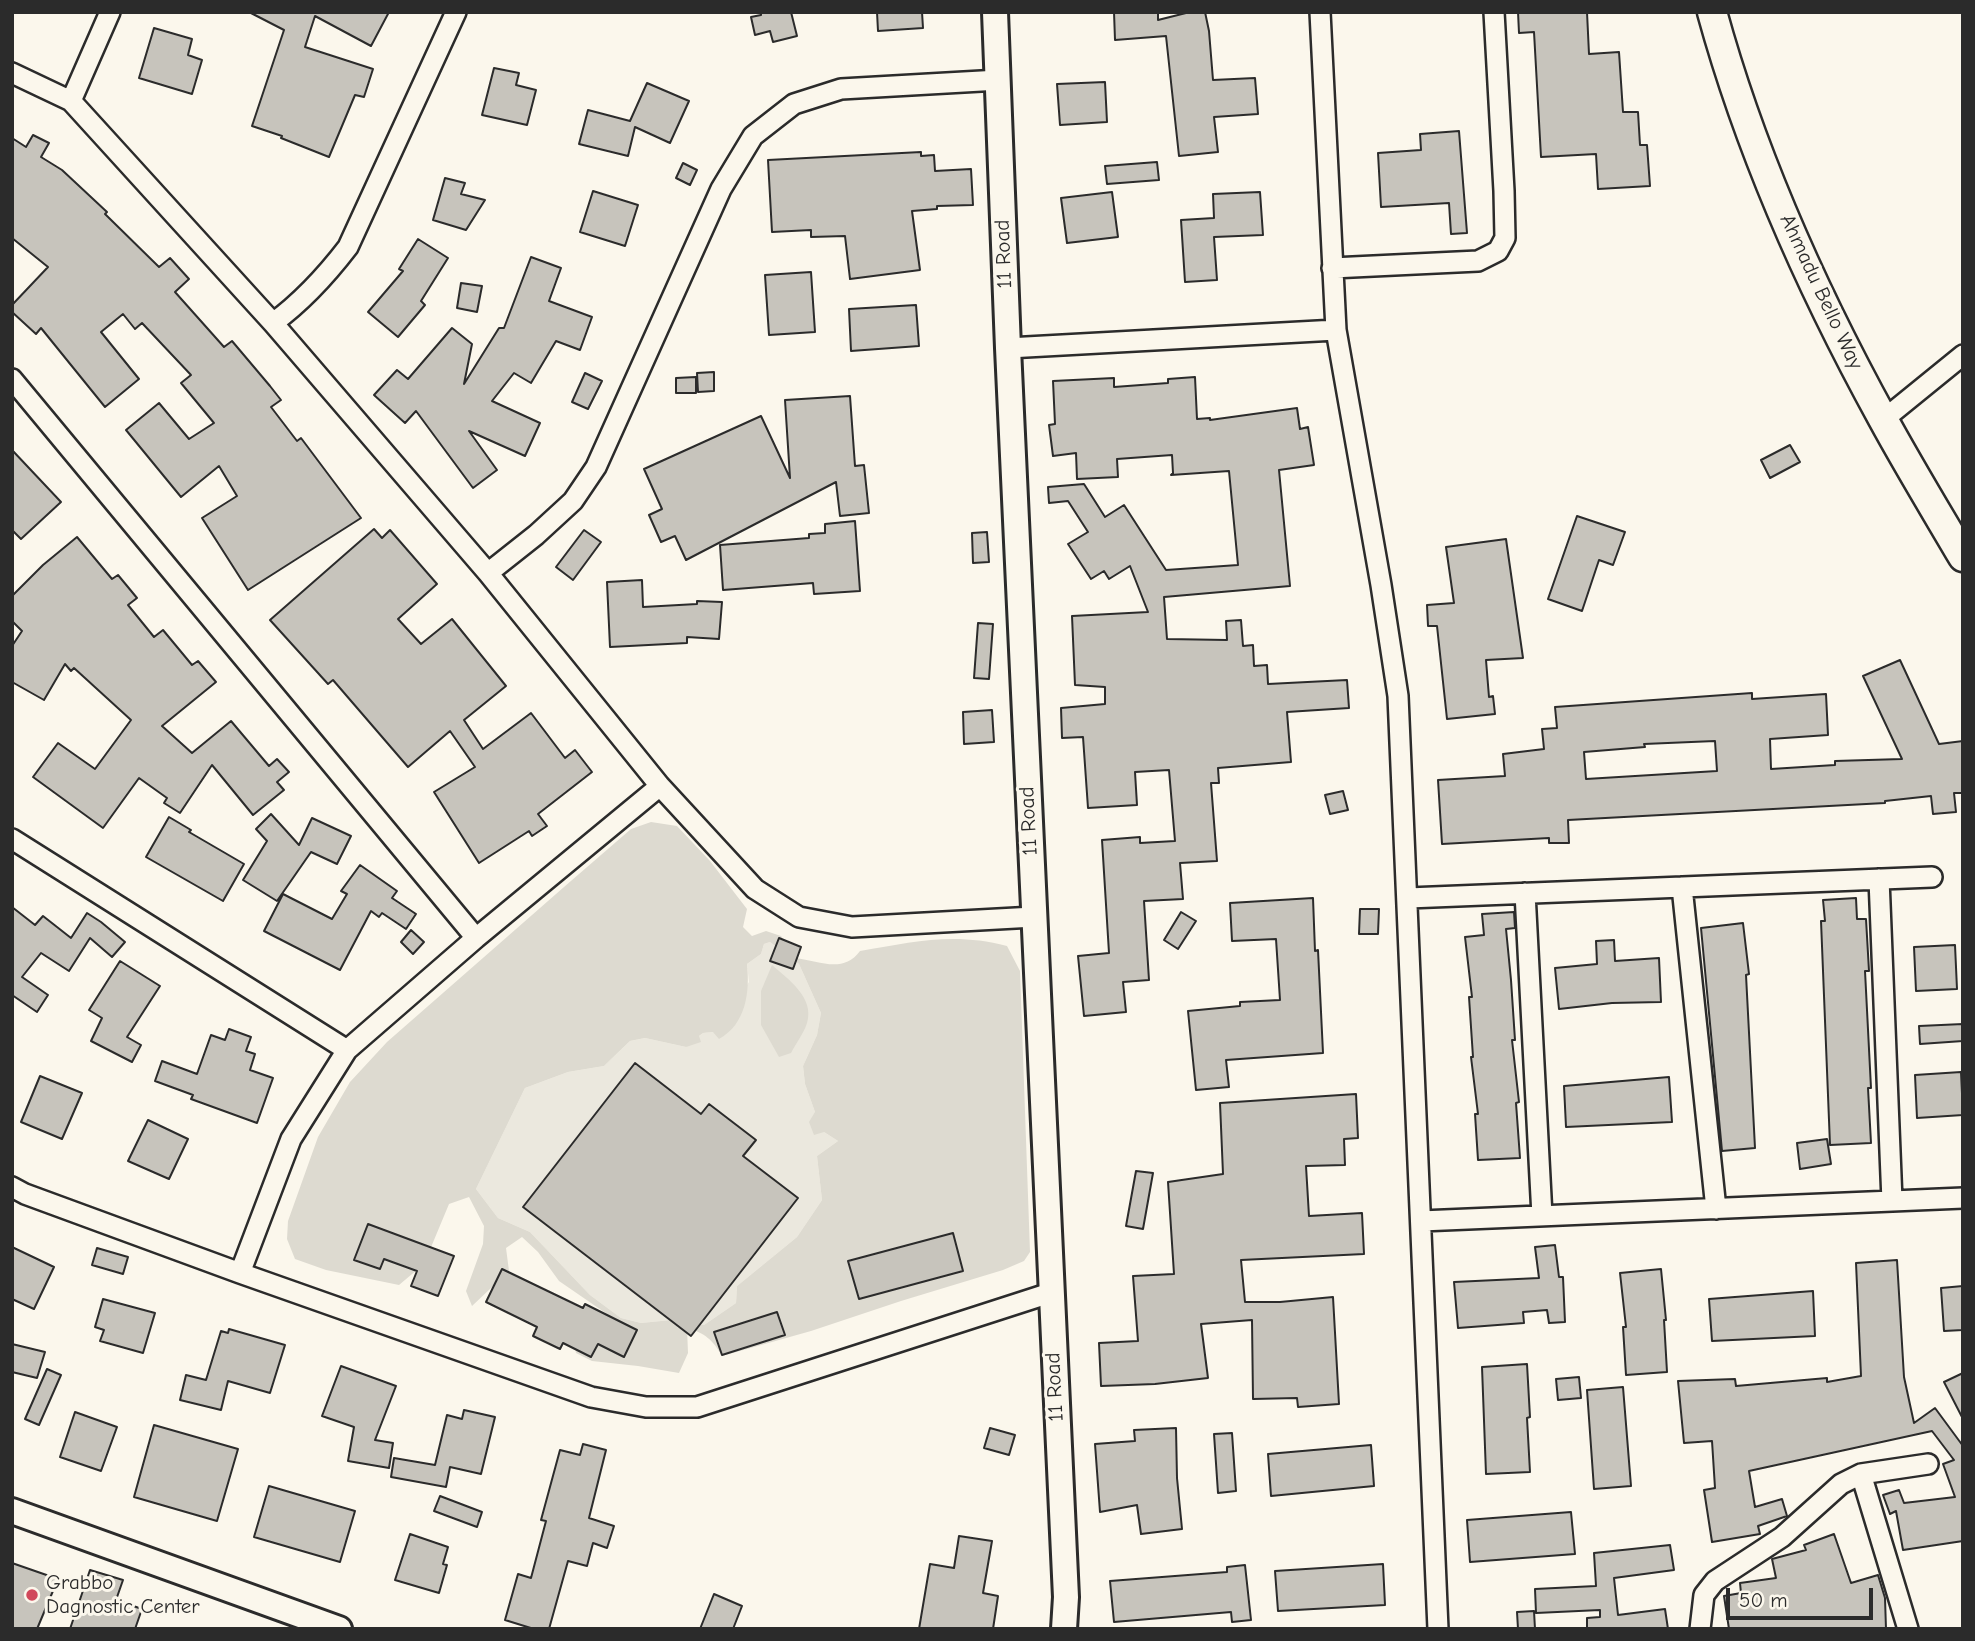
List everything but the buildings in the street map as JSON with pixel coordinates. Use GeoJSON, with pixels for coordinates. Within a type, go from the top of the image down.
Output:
{"type":"FeatureCollection","features":[{"type":"Feature","properties":{"kind":"main road","name":"Ahmadu Bello Way"},"geometry":{"type":"LineString","coordinates":[[1713,12],[1739,101],[1771,186],[1811,277],[1883,420],[1963,557]]}},
{"type":"Feature","properties":{"kind":"street"},"geometry":{"type":"LineString","coordinates":[[71,102],[110,12]]}},
{"type":"Feature","properties":{"kind":"street"},"geometry":{"type":"LineString","coordinates":[[273,323],[301,303],[348,247],[456,12]]}},
{"type":"Feature","properties":{"kind":"street","name":"11 Road"},"geometry":{"type":"LineString","coordinates":[[995,12],[1007,348],[1066,1597],[1065,1629]]}},
{"type":"Feature","properties":{"kind":"street"},"geometry":{"type":"LineString","coordinates":[[1320,12],[1336,330],[1398,696],[1438,1629]]}},
{"type":"Feature","properties":{"kind":"street"},"geometry":{"type":"LineString","coordinates":[[1332,268],[1478,261],[1498,251],[1505,238],[1494,12]]}},
{"type":"Feature","properties":{"kind":"street"},"geometry":{"type":"LineString","coordinates":[[12,73],[71,102],[273,323],[488,573],[660,786],[755,889],[799,917],[852,928],[1034,917]]}},
{"type":"Feature","properties":{"kind":"street"},"geometry":{"type":"LineString","coordinates":[[488,573],[536,536],[573,501],[596,467],[721,190],[753,136],[794,104],[841,89],[999,80]]}},
{"type":"Feature","properties":{"kind":"street"},"geometry":{"type":"LineString","coordinates":[[1007,348],[1336,330]]}},
{"type":"Feature","properties":{"kind":"street"},"geometry":{"type":"LineString","coordinates":[[1883,420],[1963,355]]}},
{"type":"Feature","properties":{"kind":"street"},"geometry":{"type":"LineString","coordinates":[[12,379],[475,938]]}},
{"type":"Feature","properties":{"kind":"street"},"geometry":{"type":"LineString","coordinates":[[240,1273],[291,1139],[348,1051],[475,938],[660,786]]}},
{"type":"Feature","properties":{"kind":"street"},"geometry":{"type":"LineString","coordinates":[[12,839],[348,1051]]}},
{"type":"Feature","properties":{"kind":"street"},"geometry":{"type":"LineString","coordinates":[[1408,898],[1932,877]]}},
{"type":"Feature","properties":{"kind":"street"},"geometry":{"type":"LineString","coordinates":[[1879,879],[1892,1201]]}},
{"type":"Feature","properties":{"kind":"street"},"geometry":{"type":"LineString","coordinates":[[1682,887],[1716,1209]]}},
{"type":"Feature","properties":{"kind":"street"},"geometry":{"type":"LineString","coordinates":[[1525,893],[1542,1216]]}},
{"type":"Feature","properties":{"kind":"street"},"geometry":{"type":"LineString","coordinates":[[12,1187],[240,1273],[591,1397],[646,1408],[697,1407],[1050,1293]]}},
{"type":"Feature","properties":{"kind":"street"},"geometry":{"type":"LineString","coordinates":[[1421,1221],[1963,1198]]}},
{"type":"Feature","properties":{"kind":"street"},"geometry":{"type":"LineString","coordinates":[[1700,1629],[1704,1595],[1715,1581],[1782,1537],[1841,1484],[1861,1475],[1928,1464]]}},
{"type":"Feature","properties":{"kind":"street"},"geometry":{"type":"LineString","coordinates":[[1861,1475],[1908,1629]]}},
{"type":"Feature","properties":{"kind":"street"},"geometry":{"type":"LineString","coordinates":[[12,1511],[339,1629]]}},
{"type":"Feature","properties":{"kind":"shaded area"},"geometry":{"type":"Polygon","coordinates":[[[651,822],[677,826],[710,861],[747,909],[743,927],[752,936],[766,931],[781,936],[795,958],[839,964],[853,958],[860,951],[951,939],[1007,946],[1020,971],[1030,1252],[1024,1261],[811,1331],[722,1356],[708,1338],[687,1328],[688,1353],[679,1373],[592,1361],[576,1353],[573,1335],[603,1324],[607,1314],[559,1281],[538,1252],[522,1237],[506,1248],[509,1271],[472,1306],[466,1291],[483,1244],[484,1226],[469,1197],[449,1204],[424,1264],[399,1285],[326,1270],[295,1259],[287,1239],[288,1221],[318,1137],[350,1082],[387,1042],[631,829],[651,822]],[[770,942],[764,944],[761,954],[747,964],[747,996],[741,1016],[728,1033],[719,1039],[713,1032],[703,1033],[699,1036],[701,1042],[686,1047],[645,1038],[630,1041],[604,1066],[568,1072],[525,1088],[476,1189],[498,1218],[530,1232],[590,1295],[621,1318],[641,1323],[671,1320],[704,1325],[736,1303],[737,1286],[797,1237],[822,1200],[817,1156],[838,1141],[824,1132],[814,1135],[809,1122],[815,1112],[805,1084],[803,1066],[817,1035],[821,1013],[799,964],[770,942]]]}},
{"type":"Feature","properties":{"kind":"shaded area"},"geometry":{"type":"Polygon","coordinates":[[[770,942],[799,964],[821,1013],[817,1035],[803,1066],[805,1084],[824,1132],[838,1141],[817,1156],[822,1200],[797,1237],[737,1286],[736,1303],[704,1325],[671,1320],[641,1323],[621,1318],[590,1295],[530,1232],[498,1218],[476,1189],[525,1088],[568,1072],[604,1066],[630,1041],[645,1038],[686,1047],[703,1033],[713,1032],[749,982],[747,964],[761,954],[764,944],[770,942]]]}},
{"type":"Feature","properties":{"kind":"shaded area"},"geometry":{"type":"Polygon","coordinates":[[[772,965],[804,997],[808,1014],[806,1027],[791,1053],[779,1057],[761,1025],[761,991],[772,965]]]}},
{"type":"Feature","properties":{"kind":"place","name":"Grabbo Dagnostic Center"},"geometry":{"type":"Point","coordinates":[32,1595]}}]}
